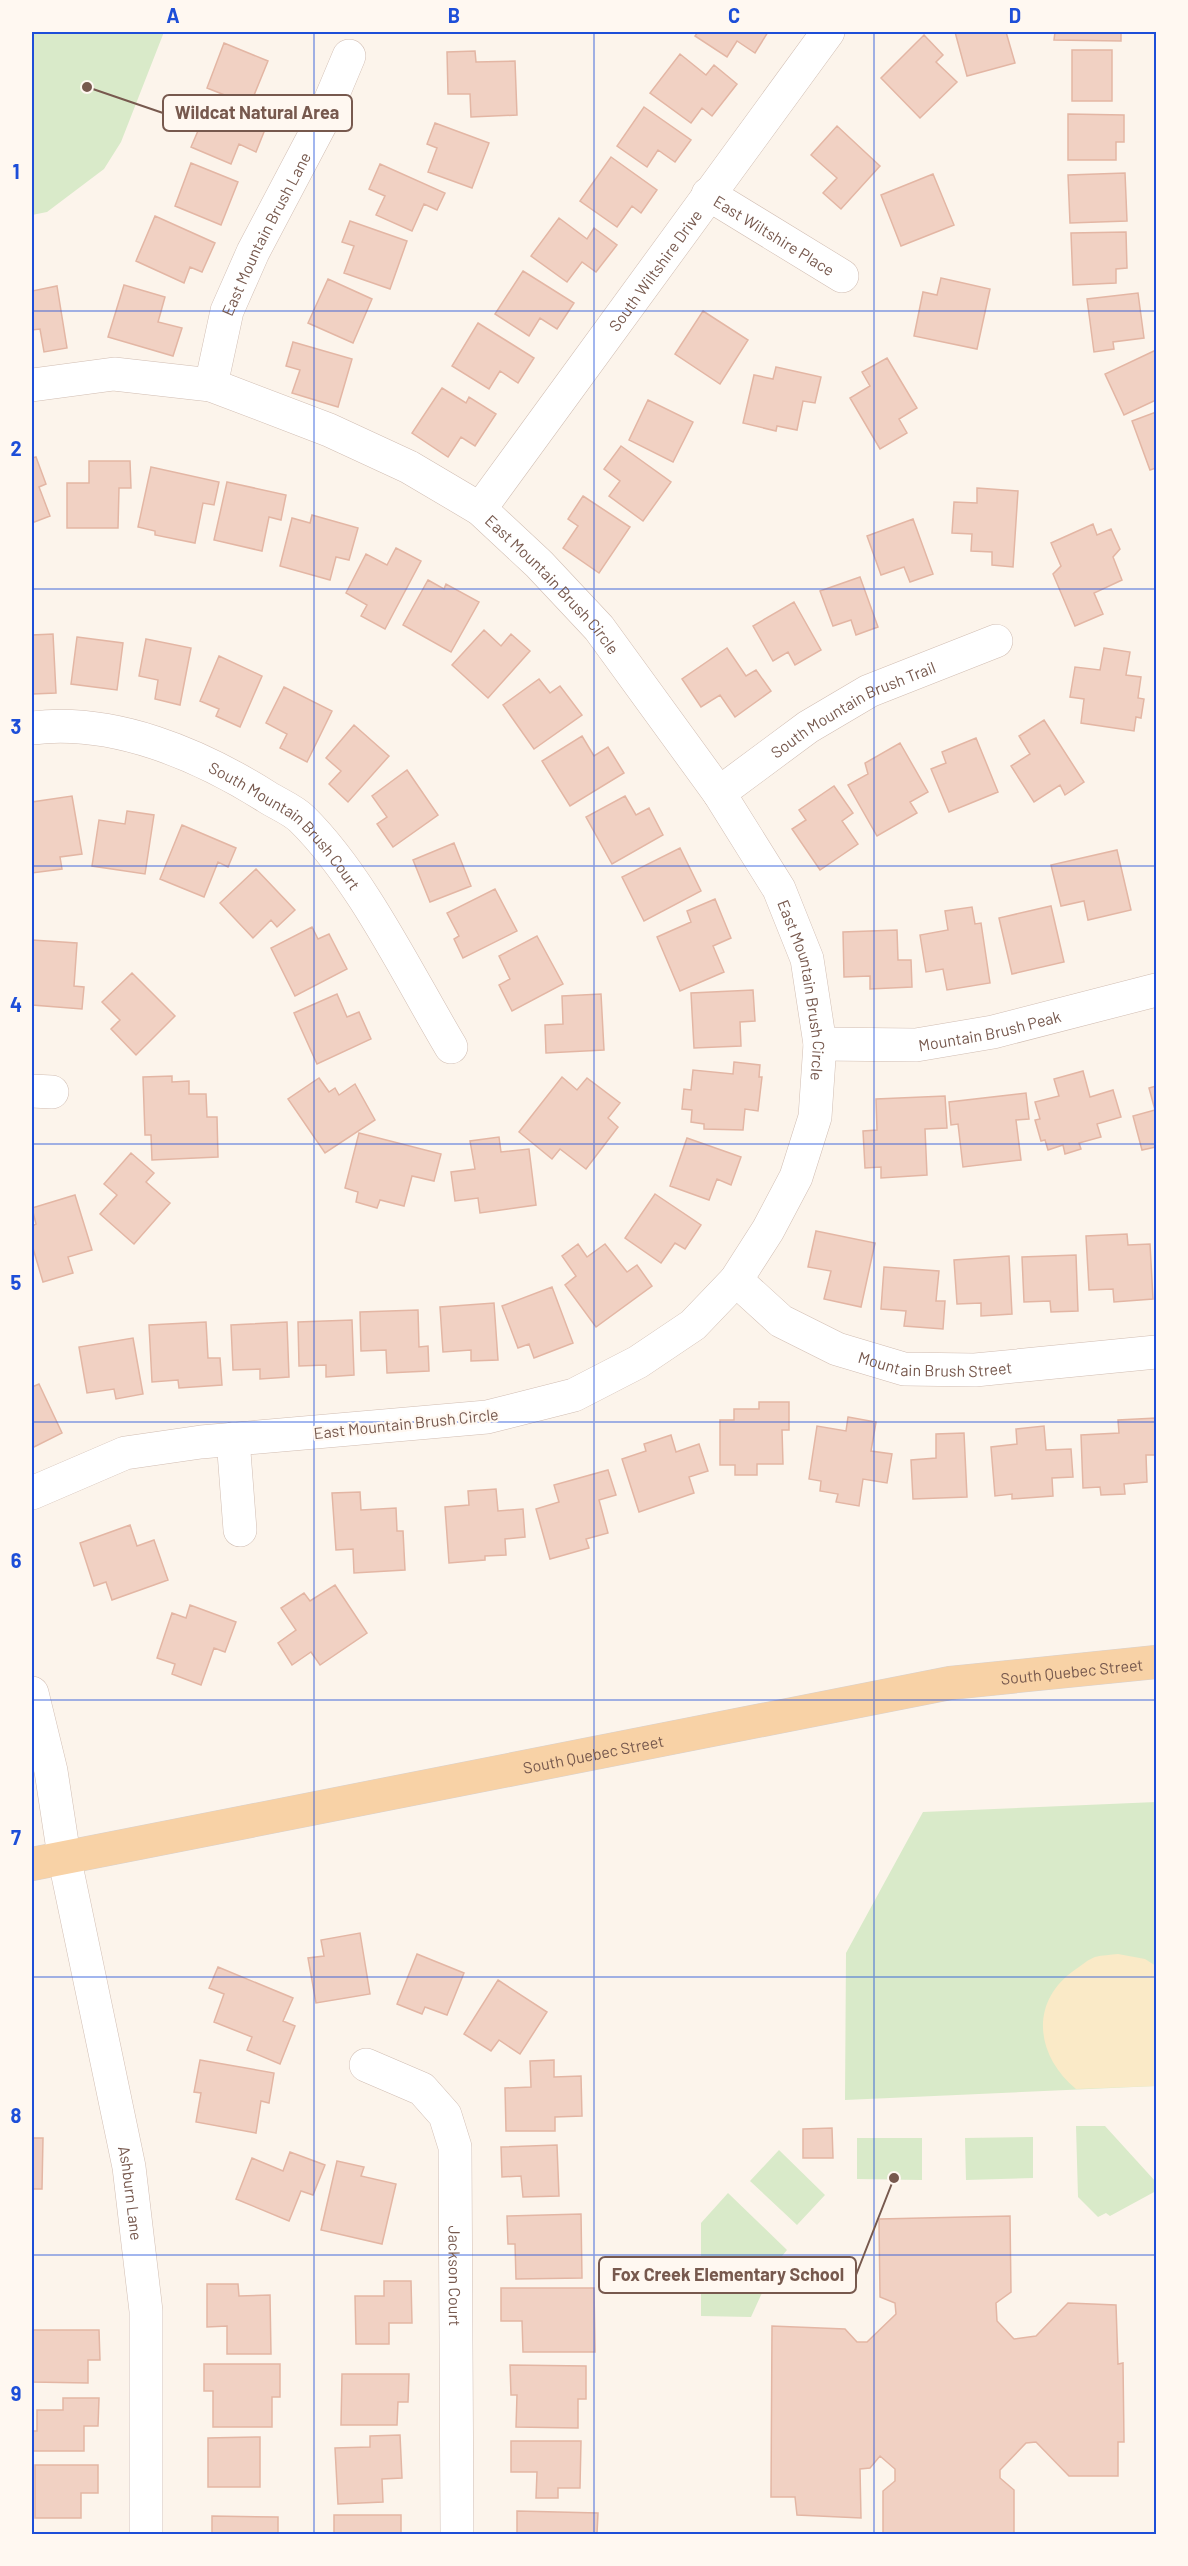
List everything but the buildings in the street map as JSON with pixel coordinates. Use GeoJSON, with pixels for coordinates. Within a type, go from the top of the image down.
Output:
{"type":"FeatureCollection","features":[{"type":"Feature","properties":{"kind":"main road","name":"South Quebec Street"},"geometry":{"type":"LineString","coordinates":[[32,1864],[950,1683],[1156,1662]]}},
{"type":"Feature","properties":{"kind":"street","name":"South Wiltshire Drive"},"geometry":{"type":"LineString","coordinates":[[480,509],[828,32]]}},
{"type":"Feature","properties":{"kind":"street","name":"East Mountain Brush Lane"},"geometry":{"type":"LineString","coordinates":[[211,385],[227,311],[253,252],[320,125],[349,56]]}},
{"type":"Feature","properties":{"kind":"street","name":"East Wiltshire Place"},"geometry":{"type":"LineString","coordinates":[[708,194],[842,276]]}},
{"type":"Feature","properties":{"kind":"street","name":"East Mountain Brush Circle"},"geometry":{"type":"LineString","coordinates":[[32,385],[44,381],[114,374],[211,385],[329,430],[409,466],[480,509],[539,564],[599,628],[719,793],[779,889],[807,959],[820,1044],[815,1118],[796,1177],[768,1230],[736,1280],[693,1325],[638,1362],[574,1395],[487,1417],[233,1439],[125,1453],[32,1493]]}},
{"type":"Feature","properties":{"kind":"street","name":"South Mountain Brush Trail"},"geometry":{"type":"LineString","coordinates":[[719,793],[808,727],[869,691],[996,641]]}},
{"type":"Feature","properties":{"kind":"street","name":"South Mountain Brush Court"},"geometry":{"type":"LineString","coordinates":[[32,728],[50,726],[106,730],[162,744],[233,775],[301,818],[351,879],[451,1047]]}},
{"type":"Feature","properties":{"kind":"street","name":"Mountain Brush Peak"},"geometry":{"type":"LineString","coordinates":[[820,1044],[916,1045],[993,1032],[1156,990]]}},
{"type":"Feature","properties":{"kind":"street","name":"Mountain Brush Street"},"geometry":{"type":"LineString","coordinates":[[736,1280],[781,1321],[837,1349],[904,1369],[975,1370],[1156,1352]]}},
{"type":"Feature","properties":{"kind":"street"},"geometry":{"type":"LineString","coordinates":[[233,1439],[240,1530]]}},
{"type":"Feature","properties":{"kind":"street"},"geometry":{"type":"LineString","coordinates":[[32,1693],[51,1771],[64,1856]]}},
{"type":"Feature","properties":{"kind":"street","name":"Ashburn Lane"},"geometry":{"type":"LineString","coordinates":[[64,1856],[129,2168],[133,2201],[146,2311],[146,2535]]}},
{"type":"Feature","properties":{"kind":"street","name":"Jackson Court"},"geometry":{"type":"LineString","coordinates":[[366,2065],[422,2089],[446,2115],[455,2147],[457,2535]]}},
{"type":"Feature","properties":{"kind":"green space"},"geometry":{"type":"Polygon","coordinates":[[[32,32],[164,32],[121,142],[104,169],[47,212],[32,215],[32,32]]]}},
{"type":"Feature","properties":{"kind":"green space"},"geometry":{"type":"Polygon","coordinates":[[[1156,1802],[1156,2086],[845,2100],[846,1953],[923,1812],[1156,1802]]]}},
{"type":"Feature","properties":{"kind":"green space"},"geometry":{"type":"Polygon","coordinates":[[[1076,2126],[1105,2126],[1156,2182],[1156,2191],[1110,2216],[1106,2213],[1098,2217],[1078,2197],[1076,2126]]]}},
{"type":"Feature","properties":{"kind":"green space"},"geometry":{"type":"Polygon","coordinates":[[[1033,2137],[1033,2178],[966,2180],[965,2138],[1033,2137]]]}},
{"type":"Feature","properties":{"kind":"green space"},"geometry":{"type":"Polygon","coordinates":[[[857,2138],[922,2138],[922,2180],[857,2179],[857,2138]]]}},
{"type":"Feature","properties":{"kind":"green space"},"geometry":{"type":"Polygon","coordinates":[[[779,2150],[825,2195],[797,2225],[750,2181],[779,2150]]]}},
{"type":"Feature","properties":{"kind":"green space"},"geometry":{"type":"Polygon","coordinates":[[[728,2193],[787,2250],[778,2261],[782,2266],[761,2295],[751,2317],[701,2316],[701,2223],[728,2193]]]}},
{"type":"Feature","properties":{"kind":"sand"},"geometry":{"type":"Polygon","coordinates":[[[1118,1954],[1145,1959],[1156,1966],[1156,2086],[1076,2089],[1062,2075],[1052,2060],[1043,2028],[1045,2012],[1050,1996],[1076,1969],[1095,1957],[1118,1954]]]}},
{"type":"Feature","properties":{"kind":"place","name":"Wildcat Natural Area"},"geometry":{"type":"Point","coordinates":[87,87]}},
{"type":"Feature","properties":{"kind":"place","name":"Fox Creek Elementary School"},"geometry":{"type":"Point","coordinates":[894,2178]}}]}
